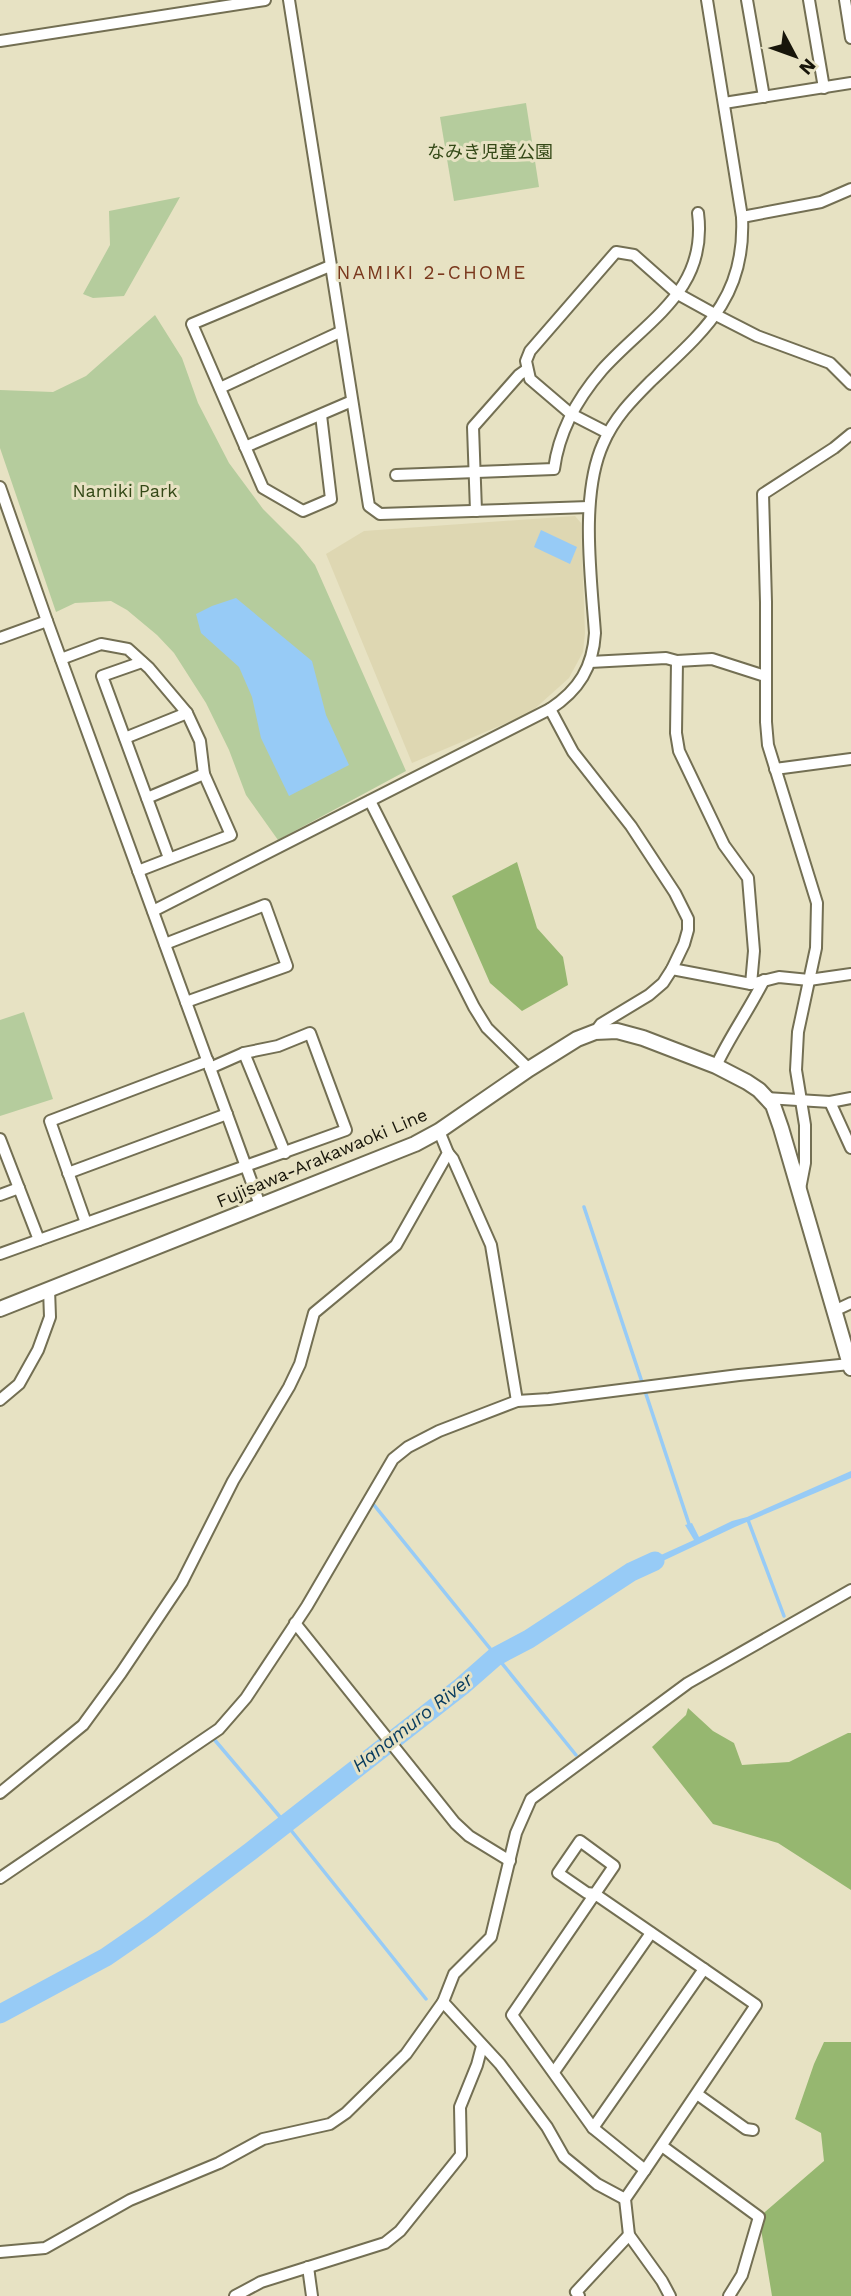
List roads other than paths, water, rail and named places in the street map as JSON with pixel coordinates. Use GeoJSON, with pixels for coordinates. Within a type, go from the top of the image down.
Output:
{"type":"FeatureCollection","features":[{"type":"Feature","properties":{"kind":"main road","name":"Fujisawa-Arakawaoki Line"},"geometry":{"type":"LineString","coordinates":[[0,1309],[415,1144],[439,1131],[577,1039],[607,1030],[630,1034],[716,1066],[759,1090],[773,1105],[850,1359]]}},
{"type":"Feature","properties":{"kind":"street"},"geometry":{"type":"LineString","coordinates":[[0,41],[265,0]]}},
{"type":"Feature","properties":{"kind":"street"},"geometry":{"type":"LineString","coordinates":[[289,0],[368,500],[380,514],[589,507]]}},
{"type":"Feature","properties":{"kind":"street"},"geometry":{"type":"LineString","coordinates":[[153,911],[550,709],[575,690],[585,675],[595,633],[589,507],[596,464],[608,433],[629,402],[687,347],[716,315],[736,274],[743,242],[708,0]]}},
{"type":"Feature","properties":{"kind":"street"},"geometry":{"type":"LineString","coordinates":[[747,0],[764,97]]}},
{"type":"Feature","properties":{"kind":"street"},"geometry":{"type":"LineString","coordinates":[[809,0],[824,88]]}},
{"type":"Feature","properties":{"kind":"street"},"geometry":{"type":"LineString","coordinates":[[845,0],[851,38]]}},
{"type":"Feature","properties":{"kind":"street"},"geometry":{"type":"LineString","coordinates":[[724,103],[851,83]]}},
{"type":"Feature","properties":{"kind":"street"},"geometry":{"type":"LineString","coordinates":[[741,217],[821,202],[851,189]]}},
{"type":"Feature","properties":{"kind":"street"},"geometry":{"type":"LineString","coordinates":[[396,475],[554,469],[559,442],[571,414],[588,388],[603,369],[663,312],[678,294],[692,267],[698,246],[698,213]]}},
{"type":"Feature","properties":{"kind":"street"},"geometry":{"type":"LineString","coordinates":[[608,433],[571,414],[530,379],[526,361],[530,351],[616,252],[634,255],[678,294],[716,315],[757,336],[830,363],[851,384]]}},
{"type":"Feature","properties":{"kind":"street"},"geometry":{"type":"LineString","coordinates":[[321,415],[331,499],[303,512],[263,488],[192,324],[330,266]]}},
{"type":"Feature","properties":{"kind":"street"},"geometry":{"type":"LineString","coordinates":[[220,388],[340,331]]}},
{"type":"Feature","properties":{"kind":"street"},"geometry":{"type":"LineString","coordinates":[[476,511],[473,427],[526,370]]}},
{"type":"Feature","properties":{"kind":"street"},"geometry":{"type":"LineString","coordinates":[[245,447],[352,401]]}},
{"type":"Feature","properties":{"kind":"street"},"geometry":{"type":"LineString","coordinates":[[800,1189],[805,1163],[805,1125],[796,1070],[798,1032],[816,948],[817,903],[768,745],[765,722],[763,494],[851,434]]}},
{"type":"Feature","properties":{"kind":"street"},"geometry":{"type":"LineString","coordinates":[[0,487],[261,1205]]}},
{"type":"Feature","properties":{"kind":"street"},"geometry":{"type":"LineString","coordinates":[[0,638],[47,621]]}},
{"type":"Feature","properties":{"kind":"street"},"geometry":{"type":"LineString","coordinates":[[61,659],[101,644],[128,649],[187,713],[201,741],[204,774],[230,835],[138,871]]}},
{"type":"Feature","properties":{"kind":"street"},"geometry":{"type":"LineString","coordinates":[[590,662],[666,658],[677,661],[712,659],[765,676]]}},
{"type":"Feature","properties":{"kind":"street"},"geometry":{"type":"LineString","coordinates":[[677,661],[678,751],[724,845],[748,878],[754,951],[751,984]]}},
{"type":"Feature","properties":{"kind":"street"},"geometry":{"type":"LineString","coordinates":[[142,662],[102,677],[169,858]]}},
{"type":"Feature","properties":{"kind":"street"},"geometry":{"type":"LineString","coordinates":[[550,709],[573,752],[631,826],[688,919],[688,930],[672,969],[663,983],[649,995],[601,1024],[594,1032]]}},
{"type":"Feature","properties":{"kind":"street"},"geometry":{"type":"LineString","coordinates":[[125,738],[187,713]]}},
{"type":"Feature","properties":{"kind":"street"},"geometry":{"type":"LineString","coordinates":[[775,769],[851,759]]}},
{"type":"Feature","properties":{"kind":"street"},"geometry":{"type":"LineString","coordinates":[[147,798],[204,774]]}},
{"type":"Feature","properties":{"kind":"street"},"geometry":{"type":"LineString","coordinates":[[370,801],[474,1007],[487,1028],[529,1069]]}},
{"type":"Feature","properties":{"kind":"street"},"geometry":{"type":"LineString","coordinates":[[165,944],[265,905],[287,966],[186,1003]]}},
{"type":"Feature","properties":{"kind":"street"},"geometry":{"type":"LineString","coordinates":[[672,969],[751,984],[779,977],[809,980],[851,974]]}},
{"type":"Feature","properties":{"kind":"street"},"geometry":{"type":"LineString","coordinates":[[716,1066],[729,1038],[750,1008],[764,980]]}},
{"type":"Feature","properties":{"kind":"street"},"geometry":{"type":"LineString","coordinates":[[0,1254],[346,1130],[310,1033],[278,1046],[209,1064],[50,1121],[86,1223]]}},
{"type":"Feature","properties":{"kind":"street"},"geometry":{"type":"LineString","coordinates":[[244,1053],[285,1153]]}},
{"type":"Feature","properties":{"kind":"street"},"geometry":{"type":"LineString","coordinates":[[766,1098],[830,1102],[851,1098]]}},
{"type":"Feature","properties":{"kind":"street"},"geometry":{"type":"LineString","coordinates":[[830,1102],[851,1148]]}},
{"type":"Feature","properties":{"kind":"street"},"geometry":{"type":"LineString","coordinates":[[68,1173],[227,1114]]}},
{"type":"Feature","properties":{"kind":"street"},"geometry":{"type":"LineString","coordinates":[[439,1131],[491,1245],[517,1401]]}},
{"type":"Feature","properties":{"kind":"street"},"geometry":{"type":"LineString","coordinates":[[0,1139],[39,1240]]}},
{"type":"Feature","properties":{"kind":"street"},"geometry":{"type":"LineString","coordinates":[[0,1793],[83,1725],[121,1673],[182,1582],[233,1481],[289,1387],[300,1364],[314,1313],[396,1245],[448,1153]]}},
{"type":"Feature","properties":{"kind":"street"},"geometry":{"type":"LineString","coordinates":[[0,1195],[19,1188]]}},
{"type":"Feature","properties":{"kind":"street"},"geometry":{"type":"LineString","coordinates":[[0,1400],[19,1384],[38,1350],[50,1317],[49,1289]]}},
{"type":"Feature","properties":{"kind":"street"},"geometry":{"type":"LineString","coordinates":[[834,1311],[851,1303]]}},
{"type":"Feature","properties":{"kind":"street"},"geometry":{"type":"LineString","coordinates":[[0,1878],[219,1729],[246,1698],[295,1623],[393,1459],[408,1447],[439,1431],[517,1401],[850,1359]]}},
{"type":"Feature","properties":{"kind":"street"},"geometry":{"type":"LineString","coordinates":[[0,2252],[45,2248],[130,2200],[219,2163],[263,2139],[330,2124],[346,2113],[406,2054],[443,2002],[454,1974],[491,1937],[516,1833],[531,1799],[688,1683],[851,1590]]}},
{"type":"Feature","properties":{"kind":"street"},"geometry":{"type":"LineString","coordinates":[[295,1623],[455,1823],[468,1836],[510,1861]]}},
{"type":"Feature","properties":{"kind":"street"},"geometry":{"type":"LineString","coordinates":[[645,2170],[593,2128],[512,2015],[595,1894],[614,1866],[580,1841],[558,1873],[587,1894],[595,1894],[756,2006],[662,2147],[625,2199],[629,2235],[670,2296]]}},
{"type":"Feature","properties":{"kind":"street"},"geometry":{"type":"LineString","coordinates":[[554,2072],[651,1933]]}},
{"type":"Feature","properties":{"kind":"street"},"geometry":{"type":"LineString","coordinates":[[593,2128],[704,1969]]}},
{"type":"Feature","properties":{"kind":"street"},"geometry":{"type":"LineString","coordinates":[[443,2002],[500,2064],[547,2127],[564,2157],[597,2184],[625,2199]]}},
{"type":"Feature","properties":{"kind":"street"},"geometry":{"type":"LineString","coordinates":[[235,2296],[261,2282],[391,2239],[461,2155],[460,2107],[482,2046]]}},
{"type":"Feature","properties":{"kind":"street"},"geometry":{"type":"LineString","coordinates":[[697,2094],[746,2129],[753,2130]]}},
{"type":"Feature","properties":{"kind":"street"},"geometry":{"type":"LineString","coordinates":[[662,2147],[759,2217],[742,2275],[729,2296]]}},
{"type":"Feature","properties":{"kind":"street"},"geometry":{"type":"LineString","coordinates":[[579,2296],[576,2292],[629,2235]]}},
{"type":"Feature","properties":{"kind":"street"},"geometry":{"type":"LineString","coordinates":[[308,2267],[312,2296]]}},
{"type":"Feature","properties":{"kind":"water"},"geometry":{"type":"Polygon","coordinates":[[[541,530],[577,547],[570,564],[534,547],[541,530]]]}},
{"type":"Feature","properties":{"kind":"water"},"geometry":{"type":"Polygon","coordinates":[[[236,598],[312,661],[326,715],[349,765],[289,796],[261,738],[252,697],[239,667],[201,633],[196,614],[236,598]]]}},
{"type":"Feature","properties":{"kind":"water"},"geometry":{"type":"Polygon","coordinates":[[[851,1471],[851,1478],[735,1527],[633,1575],[630,1569],[694,1540],[685,1525],[692,1523],[699,1537],[851,1471]]]}},
{"type":"Feature","properties":{"kind":"waterway"},"geometry":{"type":"LineString","coordinates":[[584,1207],[690,1527]]}},
{"type":"Feature","properties":{"kind":"waterway"},"geometry":{"type":"LineString","coordinates":[[374,1505],[576,1755]]}},
{"type":"Feature","properties":{"kind":"waterway"},"geometry":{"type":"LineString","coordinates":[[748,1520],[784,1616]]}},
{"type":"Feature","properties":{"kind":"waterway","name":"Hanamuro River"},"geometry":{"type":"LineString","coordinates":[[0,2014],[106,1957],[151,1926],[251,1851],[462,1686],[495,1657],[529,1639],[631,1572],[655,1561]]}},
{"type":"Feature","properties":{"kind":"waterway"},"geometry":{"type":"LineString","coordinates":[[213,1738],[286,1824],[426,1999]]}},
{"type":"Feature","properties":{"kind":"district","name":"NAMIKI 2-CHOME"},"geometry":{"type":"Point","coordinates":[432,272]}},
{"type":"Feature","properties":{"kind":"park label","name":"なみき児童公園"},"geometry":{"type":"Point","coordinates":[490,152]}},
{"type":"Feature","properties":{"kind":"park label","name":"Namiki Park"},"geometry":{"type":"Point","coordinates":[125,491]}}]}
